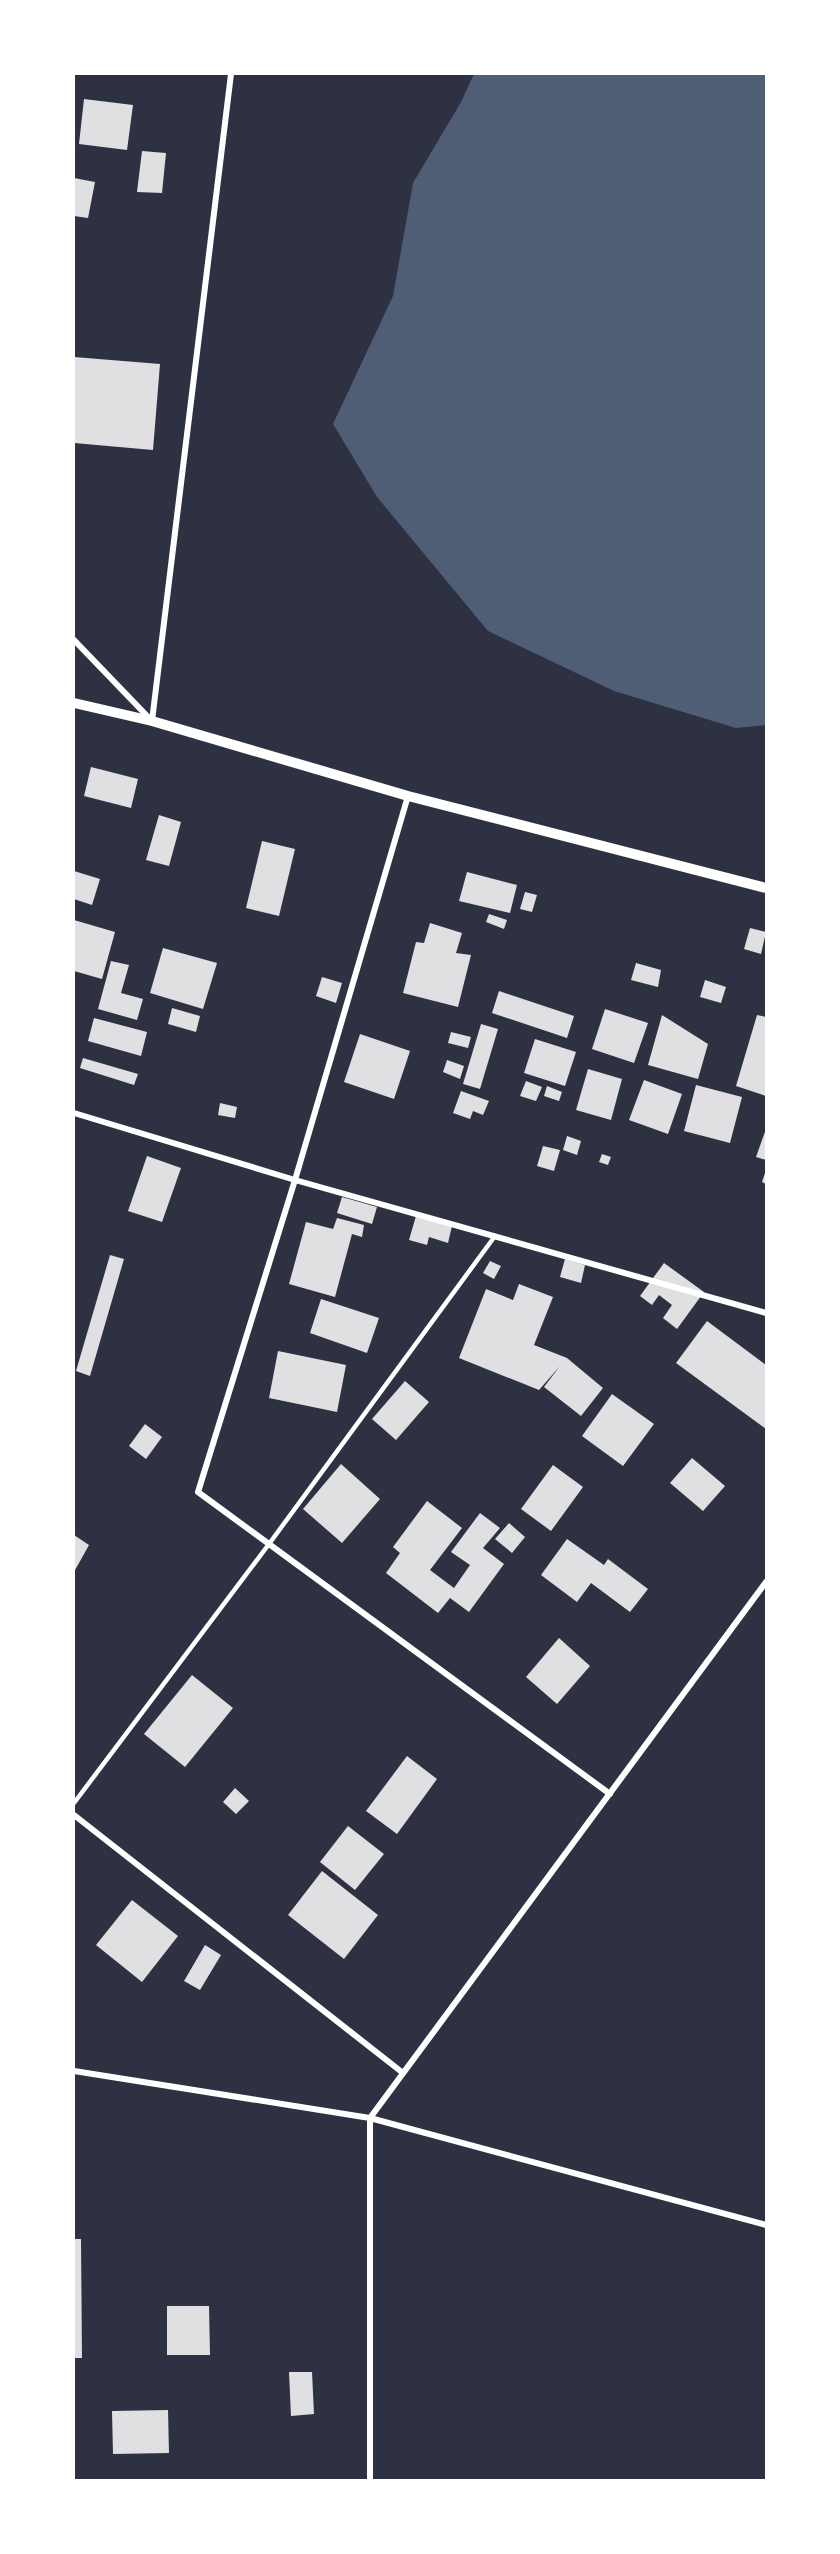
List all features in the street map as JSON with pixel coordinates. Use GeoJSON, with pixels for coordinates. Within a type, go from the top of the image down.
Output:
{"type":"FeatureCollection","features":[{"type":"Feature","properties":{"kind":"street"},"geometry":{"type":"LineString","coordinates":[[152,722],[231,74]]}},
{"type":"Feature","properties":{"kind":"street"},"geometry":{"type":"LineString","coordinates":[[74,640],[152,722]]}},
{"type":"Feature","properties":{"kind":"street"},"geometry":{"type":"LineString","coordinates":[[74,703],[152,722],[408,796],[766,888]]}},
{"type":"Feature","properties":{"kind":"street"},"geometry":{"type":"LineString","coordinates":[[408,796],[198,1492],[610,1794]]}},
{"type":"Feature","properties":{"kind":"street"},"geometry":{"type":"LineString","coordinates":[[74,1113],[294,1180],[766,1313]]}},
{"type":"Feature","properties":{"kind":"street"},"geometry":{"type":"LineString","coordinates":[[370,2481],[370,2118],[766,1582]]}},
{"type":"Feature","properties":{"kind":"street"},"geometry":{"type":"LineString","coordinates":[[74,1815],[404,2073]]}},
{"type":"Feature","properties":{"kind":"street"},"geometry":{"type":"LineString","coordinates":[[74,2071],[370,2118],[766,2224]]}},
{"type":"Feature","properties":{"kind":"lane"},"geometry":{"type":"LineString","coordinates":[[74,1803],[495,1236]]}},
{"type":"Feature","properties":{"kind":"water"},"geometry":{"type":"Polygon","coordinates":[[[474,74],[766,74],[766,725],[736,728],[614,691],[488,631],[377,497],[333,424],[393,296],[413,183],[461,102],[474,74]]]}},
{"type":"Feature","properties":{"kind":"building"},"geometry":{"type":"Polygon","coordinates":[[[84,99],[133,105],[127,150],[79,144],[84,99]]]}},
{"type":"Feature","properties":{"kind":"building"},"geometry":{"type":"Polygon","coordinates":[[[142,151],[166,153],[162,193],[137,192],[142,151]]]}},
{"type":"Feature","properties":{"kind":"building"},"geometry":{"type":"Polygon","coordinates":[[[74,178],[95,182],[88,218],[74,216],[74,178]]]}},
{"type":"Feature","properties":{"kind":"building"},"geometry":{"type":"Polygon","coordinates":[[[74,357],[160,364],[153,450],[74,443],[74,357]]]}},
{"type":"Feature","properties":{"kind":"building"},"geometry":{"type":"Polygon","coordinates":[[[91,767],[138,779],[131,808],[84,796],[91,767]]]}},
{"type":"Feature","properties":{"kind":"building"},"geometry":{"type":"Polygon","coordinates":[[[159,815],[181,822],[169,866],[146,860],[159,815]]]}},
{"type":"Feature","properties":{"kind":"building"},"geometry":{"type":"Polygon","coordinates":[[[262,841],[295,849],[279,916],[246,908],[262,841]]]}},
{"type":"Feature","properties":{"kind":"building"},"geometry":{"type":"Polygon","coordinates":[[[74,871],[100,879],[92,905],[74,899],[74,871]]]}},
{"type":"Feature","properties":{"kind":"building"},"geometry":{"type":"Polygon","coordinates":[[[467,872],[517,885],[510,913],[459,901],[467,872]]]}},
{"type":"Feature","properties":{"kind":"building"},"geometry":{"type":"Polygon","coordinates":[[[525,892],[537,895],[532,912],[520,909],[525,892]]]}},
{"type":"Feature","properties":{"kind":"building"},"geometry":{"type":"Polygon","coordinates":[[[489,914],[507,920],[504,929],[486,922],[489,914]]]}},
{"type":"Feature","properties":{"kind":"building"},"geometry":{"type":"Polygon","coordinates":[[[74,920],[115,932],[102,979],[74,971],[74,920]]]}},
{"type":"Feature","properties":{"kind":"building"},"geometry":{"type":"Polygon","coordinates":[[[430,923],[462,933],[456,953],[471,955],[458,1007],[403,993],[416,942],[424,943],[430,923]]]}},
{"type":"Feature","properties":{"kind":"building"},"geometry":{"type":"Polygon","coordinates":[[[750,928],[766,932],[761,954],[744,949],[750,928]]]}},
{"type":"Feature","properties":{"kind":"building"},"geometry":{"type":"Polygon","coordinates":[[[163,948],[217,963],[203,1009],[150,993],[163,948]]]}},
{"type":"Feature","properties":{"kind":"building"},"geometry":{"type":"Polygon","coordinates":[[[111,961],[129,965],[121,993],[143,999],[137,1020],[98,1009],[111,961]]]}},
{"type":"Feature","properties":{"kind":"building"},"geometry":{"type":"Polygon","coordinates":[[[636,963],[661,970],[658,987],[631,980],[636,963]]]}},
{"type":"Feature","properties":{"kind":"building"},"geometry":{"type":"Polygon","coordinates":[[[322,977],[342,983],[336,1003],[316,996],[322,977]]]}},
{"type":"Feature","properties":{"kind":"building"},"geometry":{"type":"Polygon","coordinates":[[[705,980],[726,987],[721,1003],[700,997],[705,980]]]}},
{"type":"Feature","properties":{"kind":"building"},"geometry":{"type":"Polygon","coordinates":[[[499,991],[574,1016],[567,1038],[492,1013],[499,991]]]}},
{"type":"Feature","properties":{"kind":"building"},"geometry":{"type":"Polygon","coordinates":[[[172,1008],[200,1016],[196,1032],[168,1024],[172,1008]]]}},
{"type":"Feature","properties":{"kind":"building"},"geometry":{"type":"Polygon","coordinates":[[[605,1009],[648,1023],[634,1063],[592,1049],[605,1009]]]}},
{"type":"Feature","properties":{"kind":"building"},"geometry":{"type":"Polygon","coordinates":[[[662,1015],[708,1044],[698,1079],[648,1065],[662,1015]]]}},
{"type":"Feature","properties":{"kind":"building"},"geometry":{"type":"Polygon","coordinates":[[[757,1015],[766,1017],[766,1096],[736,1086],[757,1015]]]}},
{"type":"Feature","properties":{"kind":"building"},"geometry":{"type":"Polygon","coordinates":[[[94,1018],[147,1032],[141,1056],[88,1041],[94,1018]]]}},
{"type":"Feature","properties":{"kind":"building"},"geometry":{"type":"Polygon","coordinates":[[[481,1024],[498,1029],[480,1089],[463,1084],[481,1024]]]}},
{"type":"Feature","properties":{"kind":"building"},"geometry":{"type":"Polygon","coordinates":[[[451,1032],[471,1037],[468,1048],[448,1043],[451,1032]]]}},
{"type":"Feature","properties":{"kind":"building"},"geometry":{"type":"Polygon","coordinates":[[[360,1034],[410,1051],[394,1099],[344,1082],[360,1034]]]}},
{"type":"Feature","properties":{"kind":"building"},"geometry":{"type":"Polygon","coordinates":[[[535,1039],[576,1052],[565,1086],[524,1073],[535,1039]]]}},
{"type":"Feature","properties":{"kind":"building"},"geometry":{"type":"Polygon","coordinates":[[[83,1058],[138,1074],[134,1085],[80,1068],[83,1058]]]}},
{"type":"Feature","properties":{"kind":"building"},"geometry":{"type":"Polygon","coordinates":[[[447,1060],[464,1066],[460,1079],[443,1072],[447,1060]]]}},
{"type":"Feature","properties":{"kind":"building"},"geometry":{"type":"Polygon","coordinates":[[[588,1069],[622,1079],[611,1120],[576,1110],[588,1069]]]}},
{"type":"Feature","properties":{"kind":"building"},"geometry":{"type":"Polygon","coordinates":[[[644,1080],[682,1094],[668,1134],[629,1120],[644,1080]]]}},
{"type":"Feature","properties":{"kind":"building"},"geometry":{"type":"Polygon","coordinates":[[[526,1081],[542,1087],[536,1101],[520,1096],[526,1081]]]}},
{"type":"Feature","properties":{"kind":"building"},"geometry":{"type":"Polygon","coordinates":[[[696,1085],[742,1097],[730,1143],[684,1131],[696,1085]]]}},
{"type":"Feature","properties":{"kind":"building"},"geometry":{"type":"Polygon","coordinates":[[[547,1086],[562,1092],[559,1101],[544,1096],[547,1086]]]}},
{"type":"Feature","properties":{"kind":"building"},"geometry":{"type":"Polygon","coordinates":[[[461,1091],[489,1101],[483,1115],[473,1111],[470,1119],[453,1113],[461,1091]]]}},
{"type":"Feature","properties":{"kind":"building"},"geometry":{"type":"Polygon","coordinates":[[[220,1103],[237,1107],[235,1118],[218,1115],[220,1103]]]}},
{"type":"Feature","properties":{"kind":"building"},"geometry":{"type":"Polygon","coordinates":[[[766,1129],[766,1160],[756,1157],[766,1129]]]}},
{"type":"Feature","properties":{"kind":"building"},"geometry":{"type":"Polygon","coordinates":[[[567,1136],[581,1141],[577,1155],[563,1150],[567,1136]]]}},
{"type":"Feature","properties":{"kind":"building"},"geometry":{"type":"Polygon","coordinates":[[[543,1146],[560,1150],[554,1171],[537,1166],[543,1146]]]}},
{"type":"Feature","properties":{"kind":"building"},"geometry":{"type":"Polygon","coordinates":[[[602,1154],[611,1157],[608,1165],[599,1162],[602,1154]]]}},
{"type":"Feature","properties":{"kind":"building"},"geometry":{"type":"Polygon","coordinates":[[[147,1156],[181,1168],[162,1222],[128,1211],[147,1156]]]}},
{"type":"Feature","properties":{"kind":"building"},"geometry":{"type":"Polygon","coordinates":[[[766,1170],[766,1184],[762,1182],[766,1170]]]}},
{"type":"Feature","properties":{"kind":"building"},"geometry":{"type":"Polygon","coordinates":[[[342,1197],[377,1207],[372,1224],[337,1213],[342,1197]]]}},
{"type":"Feature","properties":{"kind":"building"},"geometry":{"type":"Polygon","coordinates":[[[416,1216],[452,1226],[448,1243],[429,1237],[427,1245],[409,1240],[416,1216]]]}},
{"type":"Feature","properties":{"kind":"building"},"geometry":{"type":"Polygon","coordinates":[[[337,1218],[364,1225],[362,1237],[352,1234],[335,1297],[289,1284],[306,1222],[333,1229],[337,1218]]]}},
{"type":"Feature","properties":{"kind":"building"},"geometry":{"type":"Polygon","coordinates":[[[110,1255],[124,1259],[90,1376],[76,1371],[110,1255]]]}},
{"type":"Feature","properties":{"kind":"building"},"geometry":{"type":"Polygon","coordinates":[[[565,1259],[585,1265],[581,1283],[560,1277],[565,1259]]]}},
{"type":"Feature","properties":{"kind":"building"},"geometry":{"type":"Polygon","coordinates":[[[490,1261],[501,1266],[494,1279],[483,1273],[490,1261]]]}},
{"type":"Feature","properties":{"kind":"building"},"geometry":{"type":"Polygon","coordinates":[[[664,1263],[704,1292],[677,1329],[663,1318],[672,1305],[659,1295],[652,1305],[640,1296],[664,1263]]]}},
{"type":"Feature","properties":{"kind":"building"},"geometry":{"type":"Polygon","coordinates":[[[519,1284],[553,1297],[534,1345],[567,1358],[603,1388],[581,1416],[544,1387],[560,1366],[539,1390],[459,1358],[486,1289],[513,1300],[519,1284]]]}},
{"type":"Feature","properties":{"kind":"building"},"geometry":{"type":"Polygon","coordinates":[[[321,1299],[379,1318],[367,1353],[310,1333],[321,1299]]]}},
{"type":"Feature","properties":{"kind":"building"},"geometry":{"type":"Polygon","coordinates":[[[707,1321],[766,1365],[766,1429],[676,1363],[707,1321]]]}},
{"type":"Feature","properties":{"kind":"building"},"geometry":{"type":"Polygon","coordinates":[[[278,1351],[346,1365],[337,1412],[269,1398],[278,1351]]]}},
{"type":"Feature","properties":{"kind":"building"},"geometry":{"type":"Polygon","coordinates":[[[405,1381],[429,1402],[396,1440],[372,1419],[405,1381]]]}},
{"type":"Feature","properties":{"kind":"building"},"geometry":{"type":"Polygon","coordinates":[[[612,1394],[654,1424],[623,1466],[582,1436],[612,1394]]]}},
{"type":"Feature","properties":{"kind":"building"},"geometry":{"type":"Polygon","coordinates":[[[145,1424],[162,1437],[146,1459],[129,1446],[145,1424]]]}},
{"type":"Feature","properties":{"kind":"building"},"geometry":{"type":"Polygon","coordinates":[[[692,1458],[725,1486],[703,1511],[670,1483],[692,1458]]]}},
{"type":"Feature","properties":{"kind":"building"},"geometry":{"type":"Polygon","coordinates":[[[341,1464],[380,1499],[342,1543],[303,1509],[341,1464]]]}},
{"type":"Feature","properties":{"kind":"building"},"geometry":{"type":"Polygon","coordinates":[[[553,1465],[583,1487],[551,1531],[521,1509],[553,1465]]]}},
{"type":"Feature","properties":{"kind":"building"},"geometry":{"type":"Polygon","coordinates":[[[427,1501],[462,1528],[430,1570],[454,1588],[470,1565],[451,1552],[480,1513],[500,1528],[483,1548],[504,1564],[469,1612],[450,1598],[438,1613],[386,1573],[400,1553],[393,1547],[427,1501]]]}},
{"type":"Feature","properties":{"kind":"building"},"geometry":{"type":"Polygon","coordinates":[[[509,1523],[525,1537],[512,1553],[495,1539],[509,1523]]]}},
{"type":"Feature","properties":{"kind":"building"},"geometry":{"type":"Polygon","coordinates":[[[74,1535],[89,1545],[74,1572],[74,1535]]]}},
{"type":"Feature","properties":{"kind":"building"},"geometry":{"type":"Polygon","coordinates":[[[567,1539],[604,1565],[608,1559],[648,1589],[630,1612],[591,1583],[577,1602],[541,1575],[567,1539]]]}},
{"type":"Feature","properties":{"kind":"building"},"geometry":{"type":"Polygon","coordinates":[[[559,1638],[590,1666],[557,1704],[526,1677],[559,1638]]]}},
{"type":"Feature","properties":{"kind":"building"},"geometry":{"type":"Polygon","coordinates":[[[192,1675],[233,1708],[185,1767],[144,1734],[192,1675]]]}},
{"type":"Feature","properties":{"kind":"building"},"geometry":{"type":"Polygon","coordinates":[[[407,1756],[437,1779],[397,1834],[366,1811],[407,1756]]]}},
{"type":"Feature","properties":{"kind":"building"},"geometry":{"type":"Polygon","coordinates":[[[235,1788],[249,1801],[236,1814],[223,1802],[235,1788]]]}},
{"type":"Feature","properties":{"kind":"building"},"geometry":{"type":"Polygon","coordinates":[[[348,1826],[384,1854],[355,1890],[320,1862],[348,1826]]]}},
{"type":"Feature","properties":{"kind":"building"},"geometry":{"type":"Polygon","coordinates":[[[322,1871],[378,1915],[344,1959],[288,1915],[322,1871]]]}},
{"type":"Feature","properties":{"kind":"building"},"geometry":{"type":"Polygon","coordinates":[[[132,1900],[178,1936],[142,1982],[96,1945],[132,1900]]]}},
{"type":"Feature","properties":{"kind":"building"},"geometry":{"type":"Polygon","coordinates":[[[205,1945],[221,1955],[200,1990],[184,1981],[205,1945]]]}},
{"type":"Feature","properties":{"kind":"building"},"geometry":{"type":"Polygon","coordinates":[[[74,2239],[81,2239],[82,2358],[74,2358],[74,2239]]]}},
{"type":"Feature","properties":{"kind":"building"},"geometry":{"type":"Polygon","coordinates":[[[167,2306],[209,2306],[210,2355],[167,2355],[167,2306]]]}},
{"type":"Feature","properties":{"kind":"building"},"geometry":{"type":"Polygon","coordinates":[[[289,2372],[312,2372],[314,2414],[291,2416],[289,2372]]]}},
{"type":"Feature","properties":{"kind":"building"},"geometry":{"type":"Polygon","coordinates":[[[168,2410],[169,2453],[113,2454],[112,2411],[168,2410]]]}}]}
